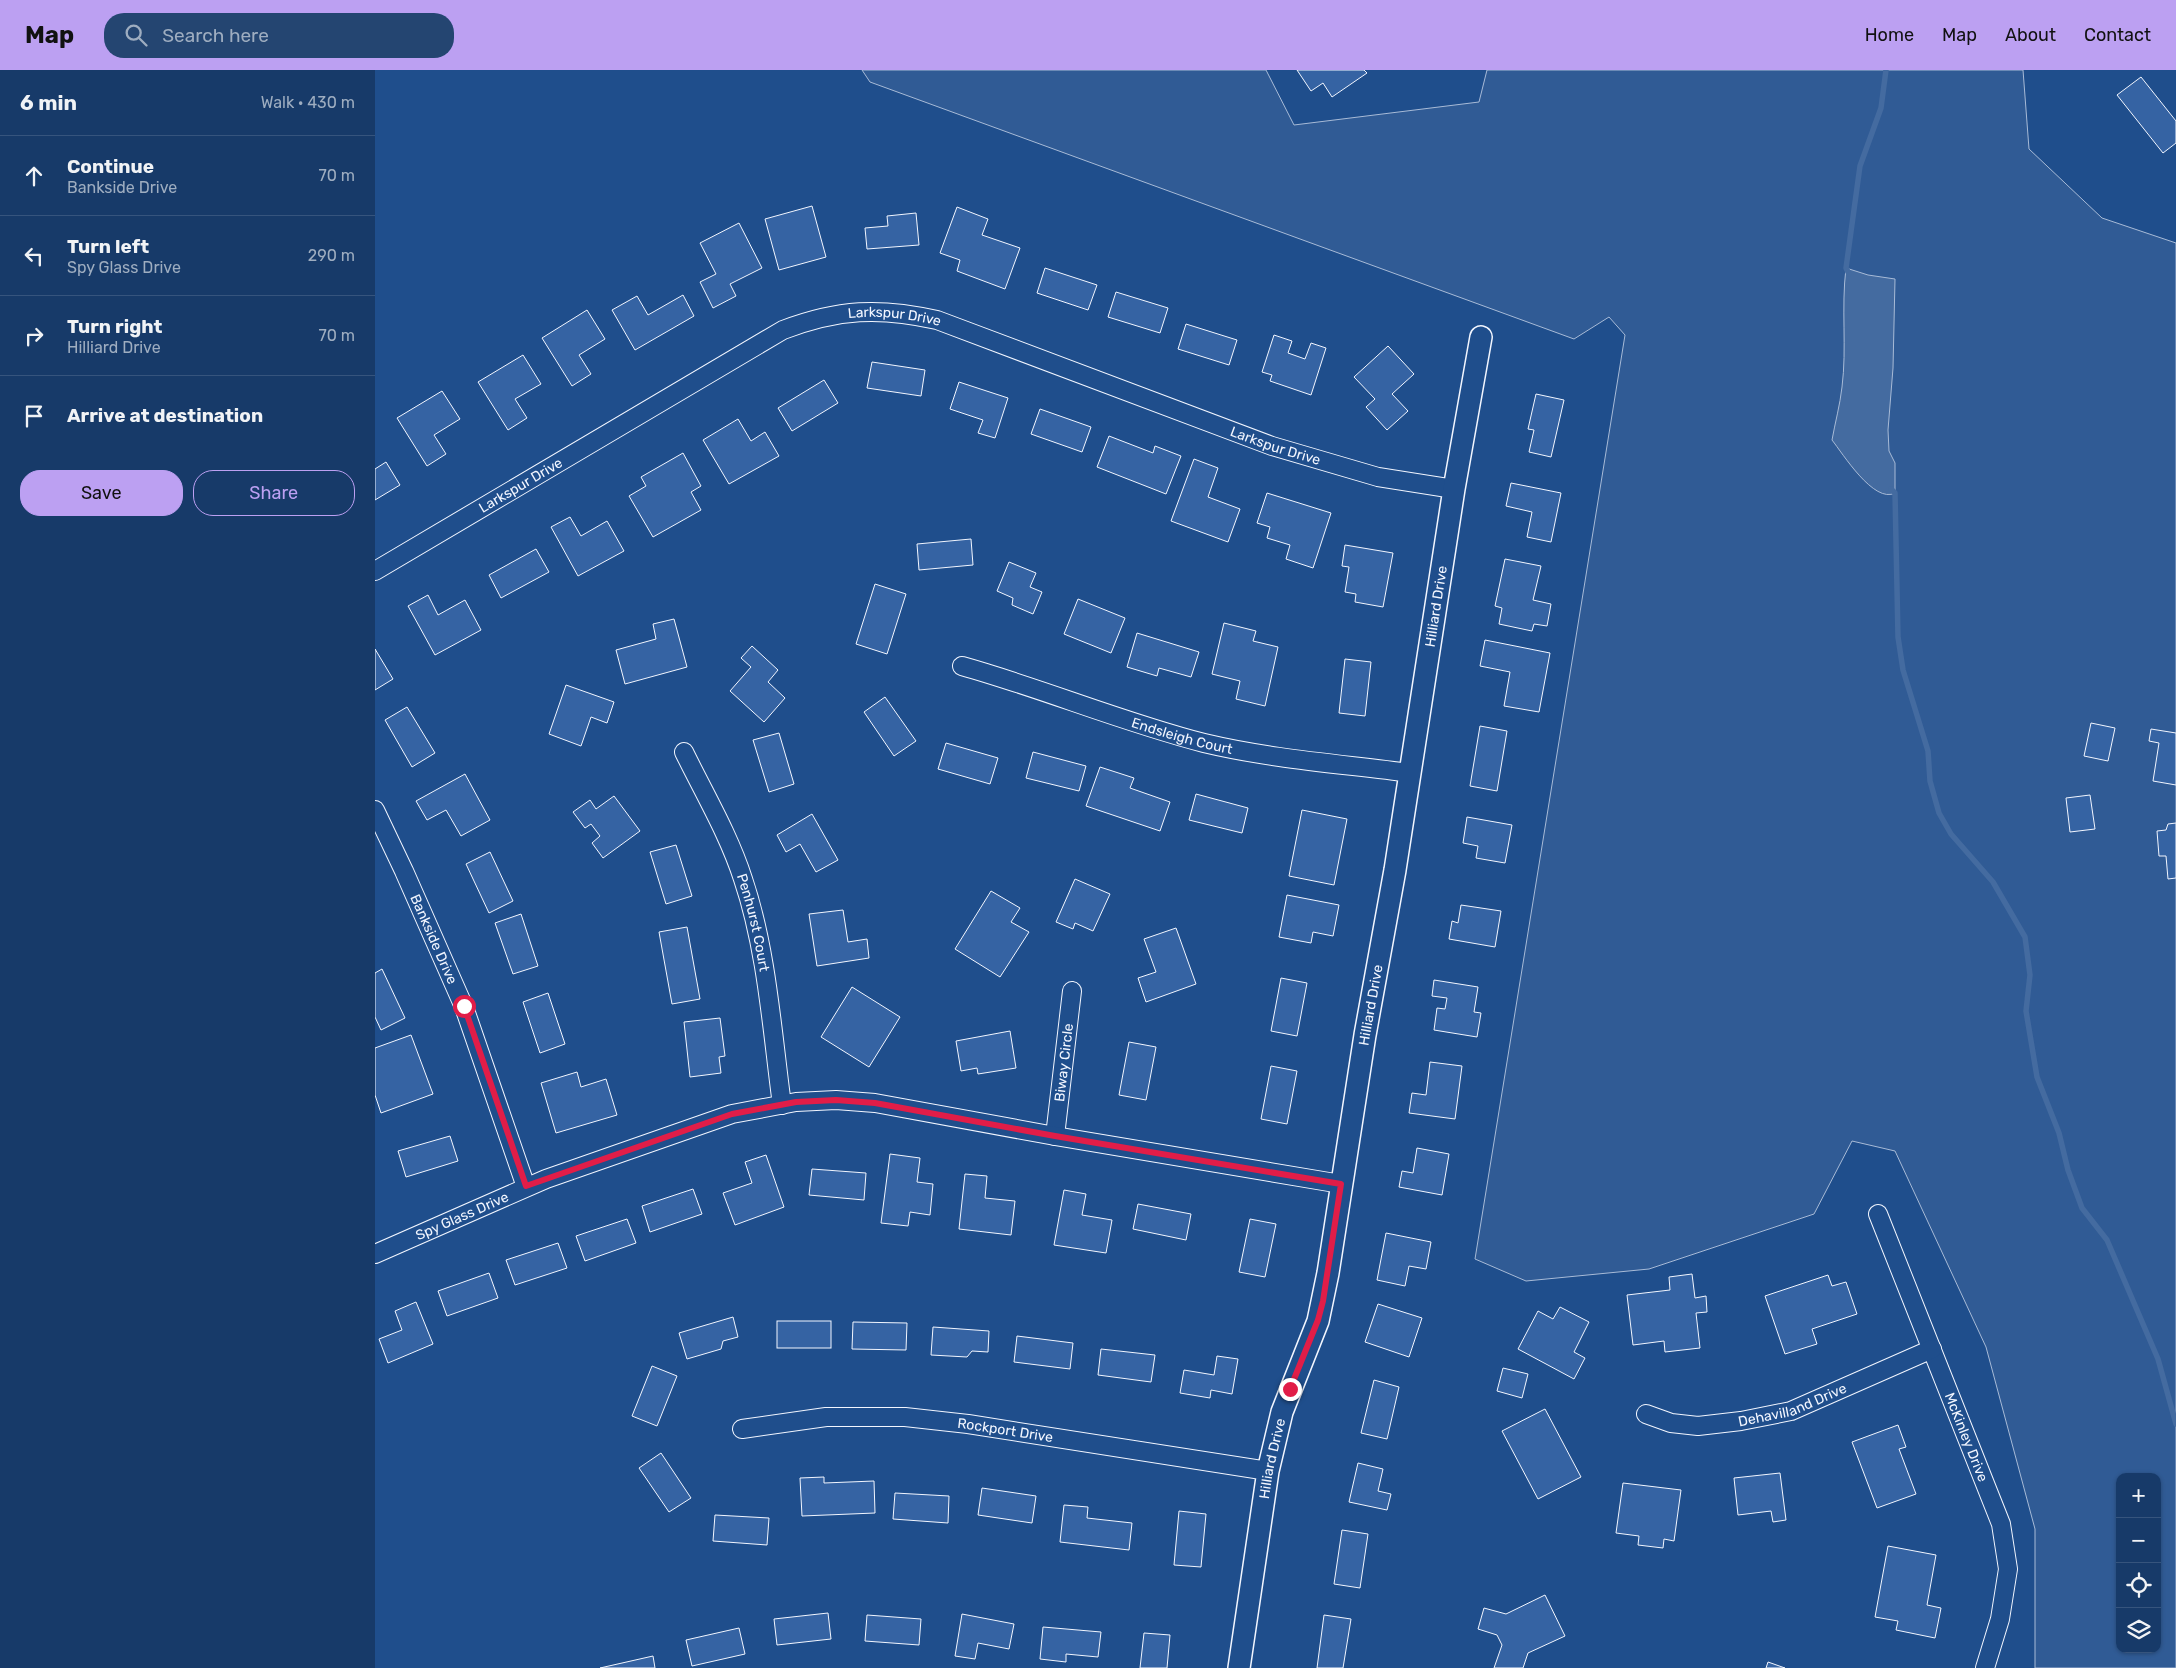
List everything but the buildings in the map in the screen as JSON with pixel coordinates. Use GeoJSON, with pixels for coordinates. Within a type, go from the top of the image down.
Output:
{"type":"FeatureCollection","features":[{"type":"Feature","properties":{"kind":"street","name":"Larkspur Drive"},"geometry":{"type":"LineString","coordinates":[[375,571],[783,330],[808,320],[833,314],[860,311],[886,311],[937,320],[1272,446],[1378,477],[1454,489]]}},
{"type":"Feature","properties":{"kind":"street","name":"Hilliard Drive"},"geometry":{"type":"LineString","coordinates":[[1239,1668],[1268,1472],[1282,1412],[1318,1320],[1323,1301],[1410,773],[1454,489],[1481,337]]}},
{"type":"Feature","properties":{"kind":"street","name":"Endsleigh Court"},"geometry":{"type":"LineString","coordinates":[[962,666],[1145,726],[1203,742],[1278,756],[1410,773]]}},
{"type":"Feature","properties":{"kind":"street","name":"Penhurst Court"},"geometry":{"type":"LineString","coordinates":[[683,752],[732,850],[746,887],[760,947],[782,1105]]}},
{"type":"Feature","properties":{"kind":"street","name":"Bankside Drive"},"geometry":{"type":"LineString","coordinates":[[375,810],[464,1006],[526,1186]]}},
{"type":"Feature","properties":{"kind":"street","name":"Biway Circle"},"geometry":{"type":"LineString","coordinates":[[1055,1136],[1072,991]]}},
{"type":"Feature","properties":{"kind":"street","name":"Spy Glass Drive"},"geometry":{"type":"LineString","coordinates":[[375,1254],[526,1186],[732,1114],[782,1105],[836,1100],[875,1103],[1055,1136],[1341,1184]]}},
{"type":"Feature","properties":{"kind":"street","name":"McKinley Drive"},"geometry":{"type":"LineString","coordinates":[[1878,1214],[2001,1524],[2008,1569],[2000,1619],[1985,1668]]}},
{"type":"Feature","properties":{"kind":"street","name":"Dehavilland Drive"},"geometry":{"type":"LineString","coordinates":[[1646,1414],[1671,1423],[1699,1426],[1741,1421],[1791,1411],[1932,1349]]}},
{"type":"Feature","properties":{"kind":"street","name":"Rockport Drive"},"geometry":{"type":"LineString","coordinates":[[742,1429],[826,1417],[905,1417],[968,1424],[1268,1472]]}},
{"type":"Feature","properties":{"kind":"shaded area"},"geometry":{"type":"Polygon","coordinates":[[[862,70],[1266,70],[1294,125],[1479,102],[1487,70],[2023,70],[2029,149],[2102,218],[2176,243],[2176,1668],[2035,1668],[2035,1529],[1986,1347],[1895,1151],[1852,1141],[1814,1214],[1649,1269],[1526,1281],[1475,1259],[1625,335],[1609,317],[1574,339],[870,82],[862,70]]]}},
{"type":"Feature","properties":{"kind":"shaded area"},"geometry":{"type":"Polygon","coordinates":[[[1846,268],[1868,275],[1895,279],[1893,368],[1888,430],[1889,451],[1895,463],[1895,493],[1887,494],[1869,485],[1851,466],[1832,440],[1840,400],[1843,372],[1846,268]]]}},
{"type":"Feature","properties":{"kind":"waterway"},"geometry":{"type":"LineString","coordinates":[[1849,274],[1846,268],[1860,166],[1881,108],[1886,70]]}},
{"type":"Feature","properties":{"kind":"waterway"},"geometry":{"type":"LineString","coordinates":[[1891,489],[1895,493],[1898,637],[1903,670],[1928,751],[1930,781],[1939,813],[1951,834],[1993,882],[2025,937],[2030,975],[2026,1011],[2037,1077],[2059,1133],[2068,1170],[2082,1208],[2107,1240],[2158,1359],[2176,1424]]}},
{"type":"Feature","properties":{"kind":"route"},"geometry":{"type":"LineString","coordinates":[[464,1006],[526,1186],[732,1114],[796,1102],[836,1100],[875,1103],[1055,1136],[1341,1184],[1323,1301],[1318,1320],[1290,1389]]}}]}
